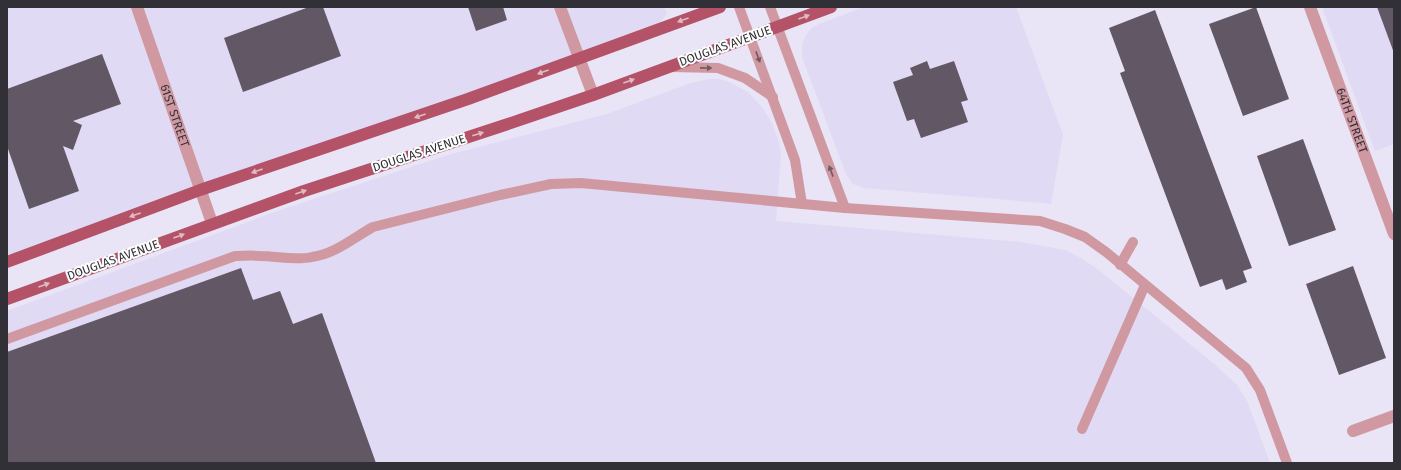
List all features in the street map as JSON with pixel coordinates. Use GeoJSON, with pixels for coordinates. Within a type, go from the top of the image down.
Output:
{"type":"FeatureCollection","features":[{"type":"Feature","properties":{"kind":"main road"},"geometry":{"type":"LineString","coordinates":[[7,262],[200,190],[419,116],[720,7]]}},
{"type":"Feature","properties":{"kind":"main road","name":"DOUGLAS AVENUE"},"geometry":{"type":"LineString","coordinates":[[7,299],[212,223],[312,188],[593,95],[831,7]]}},
{"type":"Feature","properties":{"kind":"street","name":"61ST STREET"},"geometry":{"type":"LineString","coordinates":[[137,7],[212,223]]}},
{"type":"Feature","properties":{"kind":"street"},"geometry":{"type":"LineString","coordinates":[[560,7],[593,95]]}},
{"type":"Feature","properties":{"kind":"street","name":"64TH STREET"},"geometry":{"type":"LineString","coordinates":[[1310,7],[1394,234]]}},
{"type":"Feature","properties":{"kind":"street"},"geometry":{"type":"LineString","coordinates":[[1353,431],[1394,416]]}},
{"type":"Feature","properties":{"kind":"lane"},"geometry":{"type":"LineString","coordinates":[[739,7],[751,36],[795,160],[802,204]]}},
{"type":"Feature","properties":{"kind":"lane"},"geometry":{"type":"LineString","coordinates":[[770,7],[845,208]]}},
{"type":"Feature","properties":{"kind":"lane"},"geometry":{"type":"LineString","coordinates":[[667,67],[718,68],[745,78],[773,97]]}},
{"type":"Feature","properties":{"kind":"lane"},"geometry":{"type":"LineString","coordinates":[[7,339],[235,256],[260,256],[297,259],[313,257],[340,248],[373,227],[500,195],[551,184],[581,183],[845,208],[1040,221],[1085,237],[1246,368],[1260,390],[1288,463]]}},
{"type":"Feature","properties":{"kind":"lane"},"geometry":{"type":"LineString","coordinates":[[1120,265],[1133,242]]}},
{"type":"Feature","properties":{"kind":"lane"},"geometry":{"type":"LineString","coordinates":[[1082,428],[1145,285]]}},
{"type":"Feature","properties":{"kind":"shaded area"},"geometry":{"type":"Polygon","coordinates":[[[7,7],[664,7],[667,14],[651,32],[7,262],[7,7]]]}},
{"type":"Feature","properties":{"kind":"shaded area"},"geometry":{"type":"Polygon","coordinates":[[[864,7],[1016,7],[1063,135],[1051,204],[864,188],[853,184],[846,174],[802,57],[802,49],[803,41],[812,28],[864,7]]]}},
{"type":"Feature","properties":{"kind":"shaded area"},"geometry":{"type":"Polygon","coordinates":[[[1322,7],[1394,7],[1394,144],[1375,151],[1322,7]]]}},
{"type":"Feature","properties":{"kind":"shaded area"},"geometry":{"type":"Polygon","coordinates":[[[708,79],[719,79],[729,82],[748,92],[762,107],[772,123],[779,142],[781,153],[776,221],[1021,242],[1065,250],[1096,268],[1212,362],[1237,385],[1248,403],[1270,463],[7,463],[7,311],[280,210],[448,155],[607,114],[688,84],[708,79]]]}},
{"type":"Feature","properties":{"kind":"building"},"geometry":{"type":"Polygon","coordinates":[[[309,7],[323,7],[341,56],[243,92],[224,38],[309,7]]]}},
{"type":"Feature","properties":{"kind":"building"},"geometry":{"type":"Polygon","coordinates":[[[468,7],[503,7],[507,20],[476,31],[468,7]]]}},
{"type":"Feature","properties":{"kind":"building"},"geometry":{"type":"Polygon","coordinates":[[[1256,7],[1289,99],[1243,116],[1209,24],[1256,7]]]}},
{"type":"Feature","properties":{"kind":"building"},"geometry":{"type":"Polygon","coordinates":[[[1377,7],[1394,7],[1394,53],[1377,7]]]}},
{"type":"Feature","properties":{"kind":"building"},"geometry":{"type":"Polygon","coordinates":[[[1155,10],[1252,268],[1243,271],[1247,282],[1226,290],[1222,279],[1200,287],[1120,73],[1125,71],[1109,28],[1155,10]]]}},
{"type":"Feature","properties":{"kind":"building"},"geometry":{"type":"Polygon","coordinates":[[[102,54],[121,104],[73,121],[82,125],[73,150],[63,146],[79,191],[29,209],[7,146],[7,89],[102,54]]]}},
{"type":"Feature","properties":{"kind":"building"},"geometry":{"type":"Polygon","coordinates":[[[927,61],[930,69],[954,61],[968,100],[961,102],[968,122],[921,138],[914,119],[907,121],[893,82],[913,75],[910,68],[927,61]]]}},
{"type":"Feature","properties":{"kind":"building"},"geometry":{"type":"Polygon","coordinates":[[[1303,139],[1336,230],[1289,246],[1257,156],[1303,139]]]}},
{"type":"Feature","properties":{"kind":"building"},"geometry":{"type":"Polygon","coordinates":[[[1353,266],[1386,358],[1339,375],[1306,284],[1353,266]]]}},
{"type":"Feature","properties":{"kind":"building"},"geometry":{"type":"Polygon","coordinates":[[[241,268],[253,300],[280,291],[293,324],[322,313],[376,463],[7,463],[7,352],[241,268]]]}}]}
